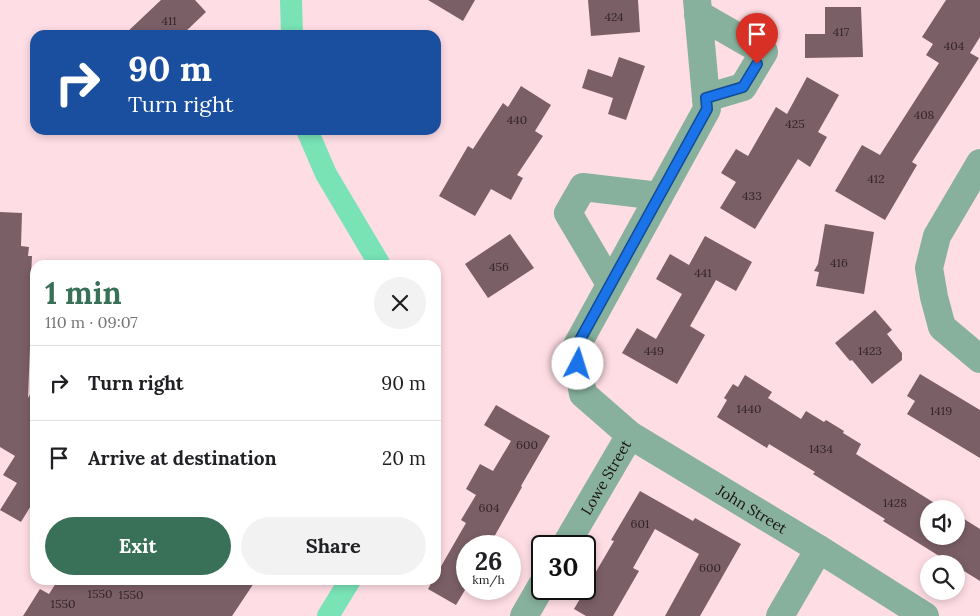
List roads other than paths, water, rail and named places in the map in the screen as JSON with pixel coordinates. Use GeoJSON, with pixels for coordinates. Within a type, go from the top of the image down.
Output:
{"type":"FeatureCollection","features":[{"type":"Feature","properties":{"kind":"street"},"geometry":{"type":"LineString","coordinates":[[697,7],[764,52],[743,87],[706,98]]}},
{"type":"Feature","properties":{"kind":"street"},"geometry":{"type":"LineString","coordinates":[[610,284],[707,109],[697,7]]}},
{"type":"Feature","properties":{"kind":"street"},"geometry":{"type":"LineString","coordinates":[[980,163],[937,236],[929,268],[942,327],[980,360]]}},
{"type":"Feature","properties":{"kind":"street"},"geometry":{"type":"LineString","coordinates":[[610,284],[568,213],[584,186],[659,196]]}},
{"type":"Feature","properties":{"kind":"street","name":"John Street"},"geometry":{"type":"LineString","coordinates":[[610,284],[575,349],[583,394],[630,435],[819,549],[925,616]]}},
{"type":"Feature","properties":{"kind":"street","name":"Lowe Street"},"geometry":{"type":"LineString","coordinates":[[571,535],[630,435]]}},
{"type":"Feature","properties":{"kind":"street"},"geometry":{"type":"LineString","coordinates":[[780,616],[819,549]]}},
{"type":"Feature","properties":{"kind":"street"},"geometry":{"type":"LineString","coordinates":[[524,616],[533,600]]}},
{"type":"Feature","properties":{"kind":"waterway"},"geometry":{"type":"LineString","coordinates":[[291,0],[292,30]]}},
{"type":"Feature","properties":{"kind":"waterway"},"geometry":{"type":"LineString","coordinates":[[309,135],[326,174],[377,260]]}},
{"type":"Feature","properties":{"kind":"waterway"},"geometry":{"type":"LineString","coordinates":[[328,616],[347,585]]}}]}
